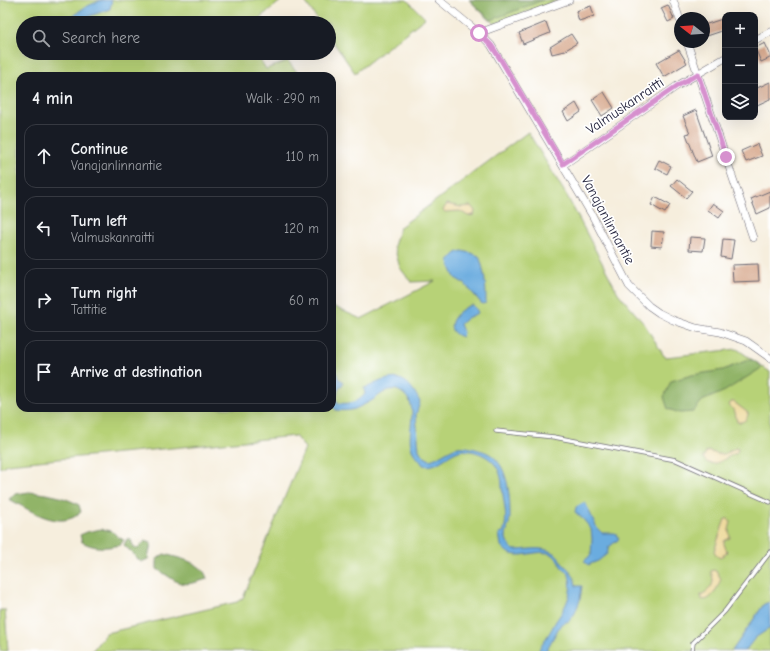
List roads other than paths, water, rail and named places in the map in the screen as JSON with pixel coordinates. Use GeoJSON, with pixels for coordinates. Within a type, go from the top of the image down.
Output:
{"type":"FeatureCollection","features":[{"type":"Feature","properties":{"kind":"street","name":"Vanajanlinnantie"},"geometry":{"type":"LineString","coordinates":[[440,0],[479,33],[491,45],[501,60],[592,215],[629,286],[649,306],[659,313],[673,320],[696,328],[720,332],[746,340],[770,358]]}},
{"type":"Feature","properties":{"kind":"street"},"geometry":{"type":"LineString","coordinates":[[479,33],[568,0]]}},
{"type":"Feature","properties":{"kind":"street"},"geometry":{"type":"LineString","coordinates":[[674,0],[678,12]]}},
{"type":"Feature","properties":{"kind":"street"},"geometry":{"type":"LineString","coordinates":[[758,38],[770,32]]}},
{"type":"Feature","properties":{"kind":"street"},"geometry":{"type":"LineString","coordinates":[[689,48],[753,238]]}},
{"type":"Feature","properties":{"kind":"street","name":"Valmuskanraitti"},"geometry":{"type":"LineString","coordinates":[[563,164],[677,86],[722,60]]}},
{"type":"Feature","properties":{"kind":"lane"},"geometry":{"type":"LineString","coordinates":[[496,431],[554,436],[676,460],[770,502]]}},
{"type":"Feature","properties":{"kind":"lane"},"geometry":{"type":"LineString","coordinates":[[692,651],[693,644],[725,611],[770,552]]}},
{"type":"Feature","properties":{"kind":"water"},"geometry":{"type":"Polygon","coordinates":[[[102,0],[112,0],[110,9],[90,16],[74,16],[88,6],[102,0]]]}},
{"type":"Feature","properties":{"kind":"water"},"geometry":{"type":"Polygon","coordinates":[[[462,251],[479,256],[485,279],[486,303],[482,304],[465,284],[455,278],[449,262],[454,255],[462,251]]]}},
{"type":"Feature","properties":{"kind":"water"},"geometry":{"type":"Polygon","coordinates":[[[472,305],[476,308],[478,313],[467,318],[460,324],[463,332],[462,337],[455,334],[451,325],[453,320],[461,310],[472,305]]]}},
{"type":"Feature","properties":{"kind":"water"},"geometry":{"type":"Polygon","coordinates":[[[336,370],[338,378],[344,382],[338,390],[336,398],[336,370]]]}},
{"type":"Feature","properties":{"kind":"water"},"geometry":{"type":"Polygon","coordinates":[[[389,379],[401,379],[410,385],[420,402],[416,415],[419,450],[423,456],[430,460],[454,448],[463,447],[489,454],[496,460],[506,477],[508,488],[510,519],[506,537],[509,544],[514,550],[542,549],[552,552],[558,556],[561,562],[571,572],[576,586],[582,586],[580,600],[575,613],[569,621],[561,624],[546,651],[539,651],[541,644],[550,632],[566,604],[570,592],[570,579],[568,572],[562,568],[556,558],[551,554],[541,552],[516,555],[508,553],[501,546],[499,533],[503,532],[506,516],[500,474],[494,463],[478,453],[460,450],[433,465],[423,465],[413,452],[410,442],[412,419],[411,404],[398,390],[385,392],[372,401],[355,409],[346,411],[336,410],[336,398],[338,403],[350,403],[356,401],[365,394],[364,388],[389,379]]]}},
{"type":"Feature","properties":{"kind":"water"},"geometry":{"type":"Polygon","coordinates":[[[585,502],[597,528],[602,533],[615,533],[619,539],[609,547],[607,554],[598,561],[588,565],[584,561],[591,555],[591,529],[575,512],[576,507],[585,502]]]}},
{"type":"Feature","properties":{"kind":"water"},"geometry":{"type":"Polygon","coordinates":[[[770,602],[770,628],[755,638],[745,651],[732,651],[764,604],[770,602]]]}}]}
